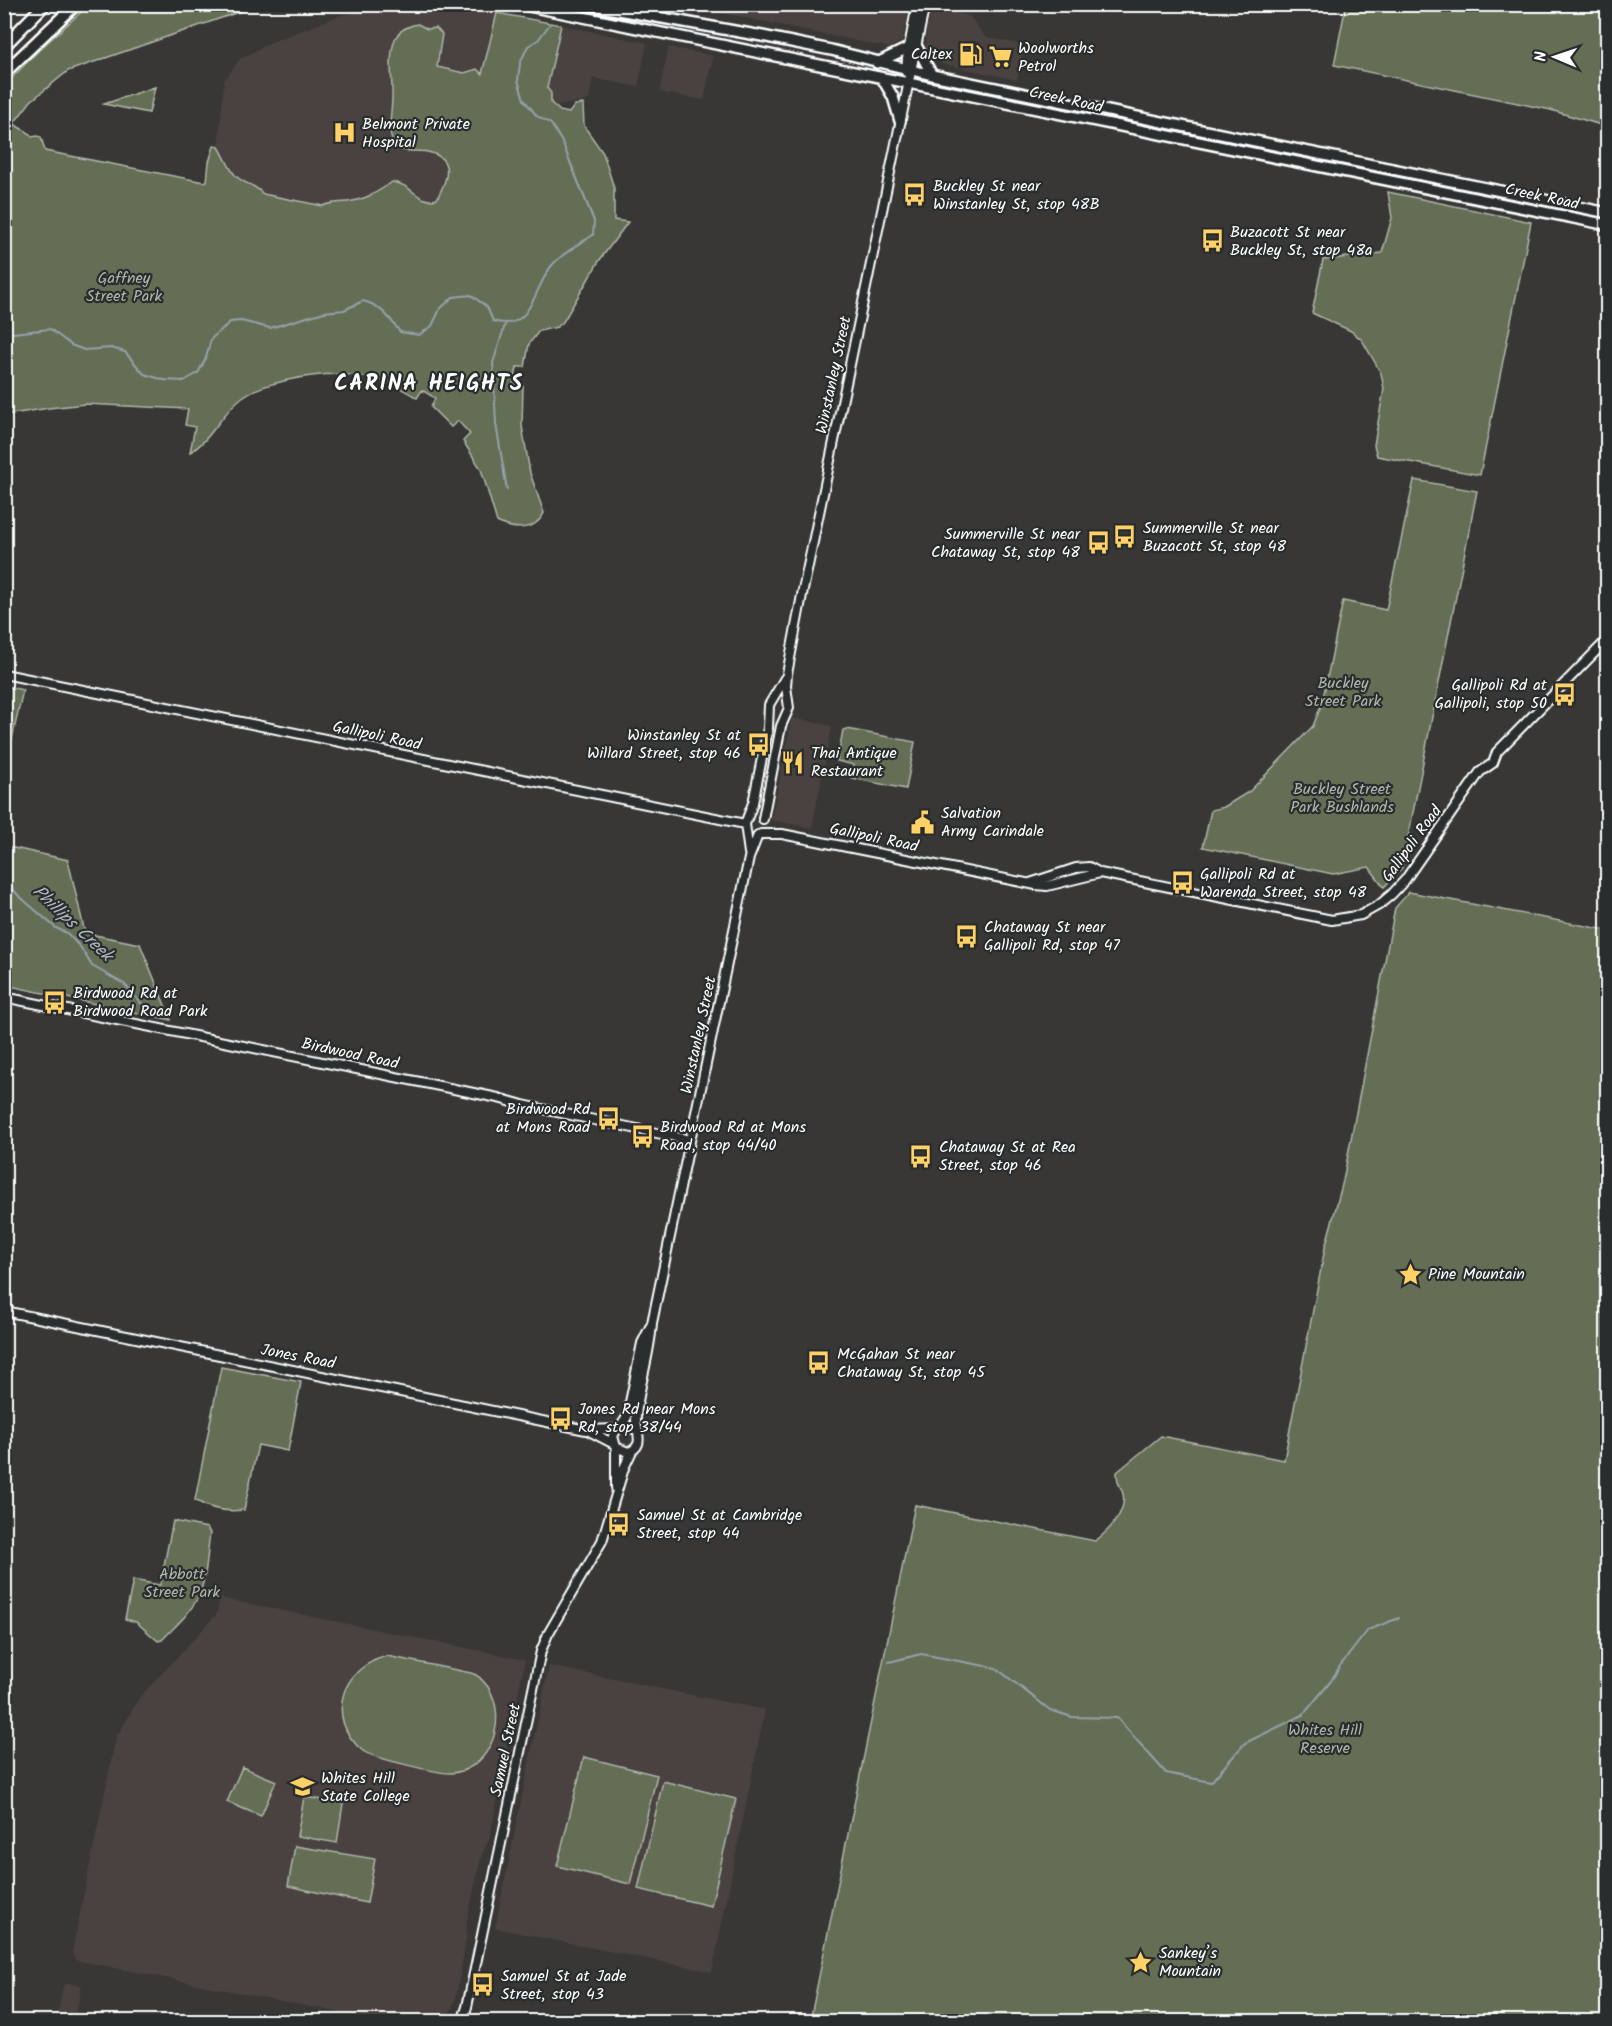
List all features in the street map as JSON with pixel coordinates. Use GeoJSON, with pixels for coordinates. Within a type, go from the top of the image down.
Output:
{"type":"FeatureCollection","features":[{"type":"Feature","properties":{"kind":"highway"},"geometry":{"type":"LineString","coordinates":[[4,46],[45,4]]}},
{"type":"Feature","properties":{"kind":"highway"},"geometry":{"type":"LineString","coordinates":[[4,73],[76,4]]}},
{"type":"Feature","properties":{"kind":"main road","name":"Creek Road"},"geometry":{"type":"LineString","coordinates":[[519,4],[1608,225]]}},
{"type":"Feature","properties":{"kind":"main road","name":"Creek Road"},"geometry":{"type":"LineString","coordinates":[[585,4],[831,50],[932,75],[1608,213]]}},
{"type":"Feature","properties":{"kind":"main road"},"geometry":{"type":"LineString","coordinates":[[877,63],[913,47],[932,75]]}},
{"type":"Feature","properties":{"kind":"main road"},"geometry":{"type":"LineString","coordinates":[[882,78],[893,97],[900,121]]}},
{"type":"Feature","properties":{"kind":"street","name":"Winstanley Street"},"geometry":{"type":"LineString","coordinates":[[913,47],[916,4]]}},
{"type":"Feature","properties":{"kind":"street","name":"Winstanley Street"},"geometry":{"type":"LineString","coordinates":[[636,1430],[636,1416],[651,1345],[652,1323],[749,858],[759,835],[765,829],[764,821],[782,726],[789,708],[787,674],[908,83],[913,47],[925,4]]}},
{"type":"Feature","properties":{"kind":"street","name":"Gallipoli Road"},"geometry":{"type":"LineString","coordinates":[[759,835],[782,834],[1047,886],[1100,873],[1332,920],[1361,915],[1379,905],[1405,880],[1480,772],[1493,763],[1497,752],[1608,639]]}},
{"type":"Feature","properties":{"kind":"street","name":"Gallipoli Road"},"geometry":{"type":"LineString","coordinates":[[4,674],[746,825]]}},
{"type":"Feature","properties":{"kind":"street","name":"Winstanley Street"},"geometry":{"type":"LineString","coordinates":[[749,858],[746,825],[753,803],[770,712],[769,705],[787,674]]}},
{"type":"Feature","properties":{"kind":"street"},"geometry":{"type":"LineString","coordinates":[[772,699],[782,697],[788,701]]}},
{"type":"Feature","properties":{"kind":"street"},"geometry":{"type":"LineString","coordinates":[[770,712],[778,717],[787,714]]}},
{"type":"Feature","properties":{"kind":"street"},"geometry":{"type":"LineString","coordinates":[[759,835],[751,835],[746,825],[757,816],[764,821]]}},
{"type":"Feature","properties":{"kind":"street","name":"Gallipoli Road"},"geometry":{"type":"LineString","coordinates":[[764,821],[770,828],[782,834]]}},
{"type":"Feature","properties":{"kind":"street","name":"Birdwood Road"},"geometry":{"type":"LineString","coordinates":[[4,997],[498,1098],[690,1140]]}},
{"type":"Feature","properties":{"kind":"street","name":"Jones Road"},"geometry":{"type":"LineString","coordinates":[[4,1311],[586,1430],[619,1428]]}},
{"type":"Feature","properties":{"kind":"street","name":"Winstanley Street"},"geometry":{"type":"LineString","coordinates":[[619,1428],[627,1417],[642,1343],[652,1323]]}},
{"type":"Feature","properties":{"kind":"street"},"geometry":{"type":"LineString","coordinates":[[629,1426],[636,1430],[639,1438],[638,1444],[632,1451],[623,1452],[615,1446],[613,1436],[619,1428],[629,1426]]}},
{"type":"Feature","properties":{"kind":"street","name":"Jones Road"},"geometry":{"type":"LineString","coordinates":[[586,1430],[615,1446]]}},
{"type":"Feature","properties":{"kind":"street","name":"Samuel Street"},"geometry":{"type":"LineString","coordinates":[[615,1446],[615,1498]]}},
{"type":"Feature","properties":{"kind":"street","name":"Samuel Street"},"geometry":{"type":"LineString","coordinates":[[462,2022],[541,1651],[548,1634],[603,1541],[632,1451]]}},
{"type":"Feature","properties":{"kind":"shaded area","name":"Belmont Private Hospital"},"geometry":{"type":"Polygon","coordinates":[[[368,5],[455,5],[497,13],[445,230],[215,185],[224,81],[240,59],[271,42],[368,5]]]}},
{"type":"Feature","properties":{"kind":"shaded area"},"geometry":{"type":"Polygon","coordinates":[[[684,5],[910,5],[902,41],[890,48],[684,5]]]}},
{"type":"Feature","properties":{"kind":"shaded area"},"geometry":{"type":"Polygon","coordinates":[[[931,8],[970,16],[985,37],[1024,45],[1017,80],[942,64],[931,57],[926,48],[926,35],[931,8]]]}},
{"type":"Feature","properties":{"kind":"shaded area"},"geometry":{"type":"Polygon","coordinates":[[[561,25],[647,43],[638,87],[593,78],[589,100],[542,109],[561,25]]]}},
{"type":"Feature","properties":{"kind":"shaded area"},"geometry":{"type":"Polygon","coordinates":[[[669,47],[713,56],[704,100],[659,92],[669,47]]]}},
{"type":"Feature","properties":{"kind":"shaded area"},"geometry":{"type":"Polygon","coordinates":[[[792,718],[832,726],[812,828],[771,820],[792,718]]]}},
{"type":"Feature","properties":{"kind":"shaded area","name":"Whites Hill State College"},"geometry":{"type":"Polygon","coordinates":[[[220,1598],[525,1660],[490,1836],[481,1858],[467,1920],[466,1940],[456,1997],[450,2013],[442,2021],[382,2021],[75,1960],[72,1952],[116,1738],[139,1698],[216,1615],[220,1598]]]}},
{"type":"Feature","properties":{"kind":"shaded area"},"geometry":{"type":"Polygon","coordinates":[[[549,1666],[765,1710],[712,1972],[495,1928],[549,1666]]]}},
{"type":"Feature","properties":{"kind":"shaded area"},"geometry":{"type":"Polygon","coordinates":[[[68,1983],[82,1986],[74,2021],[56,2021],[63,1986],[68,1983]]]}},
{"type":"Feature","properties":{"kind":"green space","name":"Gaffney Street Park"},"geometry":{"type":"Polygon","coordinates":[[[90,4],[259,5],[68,71],[31,101],[14,123],[32,137],[41,137],[45,151],[204,182],[207,181],[214,146],[219,147],[236,176],[263,194],[323,206],[354,201],[392,182],[405,186],[425,199],[437,199],[447,170],[443,160],[431,153],[402,150],[393,143],[391,138],[391,56],[395,38],[403,30],[418,24],[427,29],[436,28],[442,34],[437,67],[464,73],[477,69],[482,74],[497,13],[561,25],[547,88],[551,93],[551,103],[560,111],[569,113],[575,105],[583,104],[584,126],[603,153],[614,188],[614,220],[628,222],[599,261],[563,322],[557,327],[539,331],[529,344],[525,367],[517,367],[514,384],[523,386],[522,426],[530,473],[544,513],[535,524],[517,528],[497,522],[481,469],[463,441],[470,434],[458,421],[451,427],[431,407],[435,398],[422,390],[417,398],[386,382],[370,378],[338,374],[322,375],[288,380],[259,388],[237,402],[204,441],[190,452],[195,427],[185,425],[188,409],[85,404],[5,415],[5,85],[39,50],[90,4]]]}},
{"type":"Feature","properties":{"kind":"green space"},"geometry":{"type":"Polygon","coordinates":[[[1346,5],[1607,5],[1607,116],[1601,125],[1551,110],[1334,65],[1346,5]]]}},
{"type":"Feature","properties":{"kind":"green space"},"geometry":{"type":"Polygon","coordinates":[[[155,87],[149,113],[104,104],[155,87]]]}},
{"type":"Feature","properties":{"kind":"green space"},"geometry":{"type":"Polygon","coordinates":[[[1388,192],[1531,222],[1480,475],[1377,456],[1374,445],[1384,389],[1381,373],[1362,340],[1351,331],[1312,313],[1323,260],[1382,253],[1392,218],[1388,192]]]}},
{"type":"Feature","properties":{"kind":"green space","name":"Buckley Street Park Bushlands"},"geometry":{"type":"Polygon","coordinates":[[[1414,480],[1477,491],[1402,868],[1384,887],[1369,867],[1333,874],[1203,847],[1211,810],[1224,807],[1250,791],[1313,726],[1322,703],[1343,601],[1386,610],[1414,480]]]}},
{"type":"Feature","properties":{"kind":"green space"},"geometry":{"type":"Polygon","coordinates":[[[5,686],[23,690],[8,757],[5,757],[5,686]]]}},
{"type":"Feature","properties":{"kind":"green space"},"geometry":{"type":"Polygon","coordinates":[[[843,730],[915,742],[906,789],[851,778],[854,765],[837,761],[843,730]]]}},
{"type":"Feature","properties":{"kind":"green space"},"geometry":{"type":"Polygon","coordinates":[[[5,846],[68,860],[85,933],[140,944],[171,1020],[5,985],[5,846]]]}},
{"type":"Feature","properties":{"kind":"green space","name":"Whites Hill Reserve"},"geometry":{"type":"Polygon","coordinates":[[[1409,892],[1607,930],[1607,2021],[810,2021],[915,1505],[1095,1541],[1111,1527],[1122,1508],[1123,1494],[1117,1472],[1161,1436],[1284,1460],[1325,1248],[1343,1181],[1395,908],[1409,892]]]}},
{"type":"Feature","properties":{"kind":"green space"},"geometry":{"type":"Polygon","coordinates":[[[221,1367],[301,1382],[288,1451],[258,1445],[244,1510],[219,1510],[195,1500],[221,1367]]]}},
{"type":"Feature","properties":{"kind":"green space","name":"Abbott Street Park"},"geometry":{"type":"Polygon","coordinates":[[[173,1521],[207,1528],[210,1533],[206,1566],[201,1590],[195,1603],[177,1625],[162,1640],[158,1641],[136,1622],[125,1619],[133,1580],[160,1585],[173,1521]]]}},
{"type":"Feature","properties":{"kind":"green space"},"geometry":{"type":"Polygon","coordinates":[[[387,1656],[471,1673],[479,1677],[488,1687],[494,1699],[496,1727],[486,1753],[477,1763],[465,1770],[451,1773],[434,1771],[368,1754],[351,1738],[344,1724],[341,1710],[343,1696],[349,1682],[358,1671],[371,1662],[387,1656]]]}},
{"type":"Feature","properties":{"kind":"green space"},"geometry":{"type":"Polygon","coordinates":[[[584,1757],[657,1775],[630,1884],[557,1866],[584,1757]]]}},
{"type":"Feature","properties":{"kind":"green space"},"geometry":{"type":"Polygon","coordinates":[[[242,1767],[276,1781],[261,1816],[227,1802],[242,1767]]]}},
{"type":"Feature","properties":{"kind":"green space"},"geometry":{"type":"Polygon","coordinates":[[[663,1781],[736,1799],[711,1906],[638,1889],[663,1781]]]}},
{"type":"Feature","properties":{"kind":"green space"},"geometry":{"type":"Polygon","coordinates":[[[304,1797],[343,1803],[337,1843],[297,1836],[304,1797]]]}},
{"type":"Feature","properties":{"kind":"green space"},"geometry":{"type":"Polygon","coordinates":[[[295,1846],[375,1859],[367,1903],[288,1886],[295,1846]]]}},
{"type":"Feature","properties":{"kind":"waterway","name":"Phillips Creek"},"geometry":{"type":"LineString","coordinates":[[4,334],[50,329],[71,345],[84,350],[111,348],[125,352],[144,374],[164,380],[184,381],[198,373],[206,358],[211,339],[230,322],[241,321],[270,328],[324,312],[344,310],[363,301],[380,309],[400,332],[419,335],[432,326],[440,309],[453,297],[471,295],[487,307],[493,321],[507,323],[517,320],[531,305],[547,272],[554,263],[593,235],[594,221],[562,142],[551,124],[537,116],[524,100],[518,80],[520,63],[528,46],[538,40],[550,24]]}},
{"type":"Feature","properties":{"kind":"waterway"},"geometry":{"type":"LineString","coordinates":[[505,325],[493,363],[496,424],[507,490]]}},
{"type":"Feature","properties":{"kind":"waterway","name":"Phillips Creek"},"geometry":{"type":"LineString","coordinates":[[4,879],[42,916],[56,928],[67,933],[81,948],[92,966],[124,984],[148,1011]]}},
{"type":"Feature","properties":{"kind":"waterway"},"geometry":{"type":"LineString","coordinates":[[889,1662],[921,1654],[996,1668],[1050,1710],[1072,1717],[1117,1718],[1166,1773],[1211,1782],[1245,1743],[1303,1715],[1368,1630],[1399,1618]]}},
{"type":"Feature","properties":{"kind":"place","name":"Caltex"},"geometry":{"type":"Point","coordinates":[970,54]}},
{"type":"Feature","properties":{"kind":"place","name":"Woolworths Petrol"},"geometry":{"type":"Point","coordinates":[1000,57]}},
{"type":"Feature","properties":{"kind":"place","name":"Belmont Private Hospital"},"geometry":{"type":"Point","coordinates":[344,133]}},
{"type":"Feature","properties":{"kind":"place","name":"Buckley St near Winstanley St, stop 48B"},"geometry":{"type":"Point","coordinates":[915,195]}},
{"type":"Feature","properties":{"kind":"place","name":"Buzacott St near Buckley St, stop 48a"},"geometry":{"type":"Point","coordinates":[1212,241]}},
{"type":"Feature","properties":{"kind":"place","name":"Summerville St near Buzacott St, stop 48"},"geometry":{"type":"Point","coordinates":[1125,537]}},
{"type":"Feature","properties":{"kind":"place","name":"Summerville St near Chataway St, stop 48"},"geometry":{"type":"Point","coordinates":[1098,543]}},
{"type":"Feature","properties":{"kind":"place","name":"Gallipoli Rd at Gallipoli, stop 50"},"geometry":{"type":"Point","coordinates":[1565,694]}},
{"type":"Feature","properties":{"kind":"place","name":"Winstanley St at Willard Street, stop 46"},"geometry":{"type":"Point","coordinates":[759,744]}},
{"type":"Feature","properties":{"kind":"place","name":"Thai Antique Restaurant"},"geometry":{"type":"Point","coordinates":[793,762]}},
{"type":"Feature","properties":{"kind":"place","name":"Salvation Army Carindale"},"geometry":{"type":"Point","coordinates":[923,822]}},
{"type":"Feature","properties":{"kind":"place","name":"Gallipoli Rd at Warenda Street, stop 48"},"geometry":{"type":"Point","coordinates":[1182,883]}},
{"type":"Feature","properties":{"kind":"place","name":"Chataway St near Gallipoli Rd, stop 47"},"geometry":{"type":"Point","coordinates":[966,936]}},
{"type":"Feature","properties":{"kind":"place","name":"Birdwood Rd at Birdwood Road Park"},"geometry":{"type":"Point","coordinates":[55,1002]}},
{"type":"Feature","properties":{"kind":"place","name":"Birdwood Rd at Mons Road"},"geometry":{"type":"Point","coordinates":[608,1118]}},
{"type":"Feature","properties":{"kind":"place","name":"Birdwood Rd at Mons Road, stop 44/40"},"geometry":{"type":"Point","coordinates":[642,1136]}},
{"type":"Feature","properties":{"kind":"place","name":"Chataway St at Rea Street, stop 46"},"geometry":{"type":"Point","coordinates":[921,1156]}},
{"type":"Feature","properties":{"kind":"place","name":"Pine Mountain"},"geometry":{"type":"Point","coordinates":[1410,1274]}},
{"type":"Feature","properties":{"kind":"place","name":"McGahan St near Chataway St, stop 45"},"geometry":{"type":"Point","coordinates":[819,1363]}},
{"type":"Feature","properties":{"kind":"place","name":"Jones Rd near Mons Rd, stop 38/44"},"geometry":{"type":"Point","coordinates":[560,1418]}},
{"type":"Feature","properties":{"kind":"place","name":"Samuel St at Cambridge Street, stop 44"},"geometry":{"type":"Point","coordinates":[619,1524]}},
{"type":"Feature","properties":{"kind":"place","name":"Whites Hill State College"},"geometry":{"type":"Point","coordinates":[303,1787]}},
{"type":"Feature","properties":{"kind":"place","name":"Sankey’s Mountain"},"geometry":{"type":"Point","coordinates":[1141,1962]}},
{"type":"Feature","properties":{"kind":"place","name":"Samuel St at Jade Street, stop 43"},"geometry":{"type":"Point","coordinates":[483,1985]}},
{"type":"Feature","properties":{"kind":"district","name":"CARINA HEIGHTS"},"geometry":{"type":"Point","coordinates":[429,384]}},
{"type":"Feature","properties":{"kind":"park label","name":"Buckley Street Park"},"geometry":{"type":"Point","coordinates":[1343,692]}}]}
